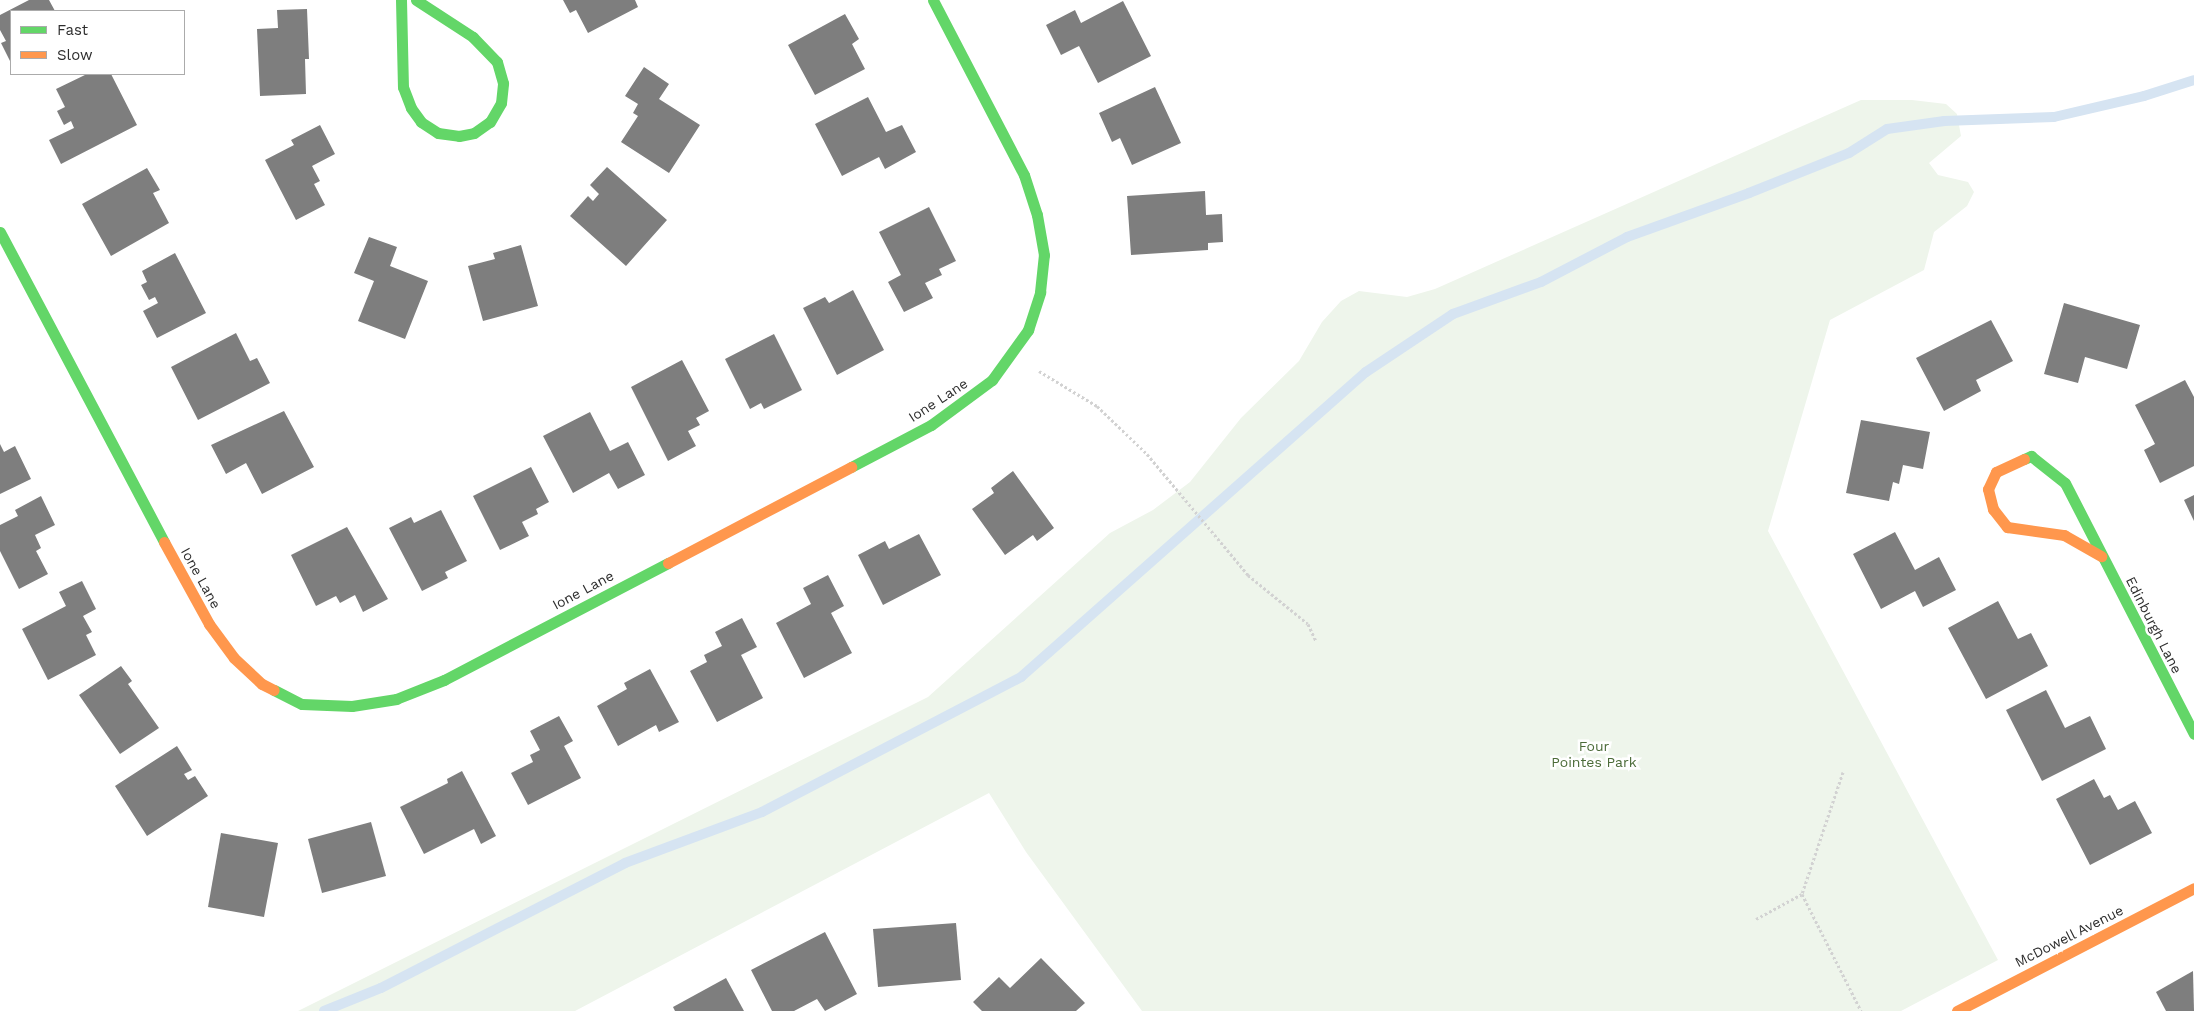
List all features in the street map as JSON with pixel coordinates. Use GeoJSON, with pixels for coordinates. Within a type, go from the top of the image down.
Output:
{"type":"FeatureCollection","features":[{"type":"Feature","properties":{"kind":"street"},"geometry":{"type":"LineString","coordinates":[[401,0],[403,87],[411,108],[421,122],[438,133],[459,136],[474,133],[490,122],[501,103],[503,83],[497,62],[473,37],[416,0]]}},
{"type":"Feature","properties":{"kind":"street","name":"Ione Lane"},"geometry":{"type":"LineString","coordinates":[[0,232],[183,578],[209,624],[234,658],[262,684],[302,704],[352,706],[396,699],[444,680],[931,425],[966,403],[992,380],[1013,354],[1028,330],[1040,292],[1044,256],[1037,216],[1024,175],[933,0]]}},
{"type":"Feature","properties":{"kind":"street","name":"Edinburgh Lane"},"geometry":{"type":"LineString","coordinates":[[2102,556],[2064,535],[2007,527],[1993,509],[1988,489],[1996,472],[2031,456],[2065,483],[2194,734]]}},
{"type":"Feature","properties":{"kind":"street","name":"McDowell Avenue"},"geometry":{"type":"LineString","coordinates":[[1957,1011],[2194,888]]}},
{"type":"Feature","properties":{"kind":"path"},"geometry":{"type":"LineString","coordinates":[[1032,367],[1098,406],[1147,454],[1248,575],[1308,624],[1316,641]]}},
{"type":"Feature","properties":{"kind":"path"},"geometry":{"type":"LineString","coordinates":[[1756,919],[1802,894],[1843,772]]}},
{"type":"Feature","properties":{"kind":"path"},"geometry":{"type":"LineString","coordinates":[[1802,894],[1861,1011]]}},
{"type":"Feature","properties":{"kind":"green space","name":"Four Pointes Park"},"geometry":{"type":"Polygon","coordinates":[[[1861,100],[1912,100],[1946,104],[1957,114],[1961,136],[1929,163],[1938,175],[1968,182],[1974,192],[1967,206],[1934,232],[1924,270],[1830,320],[1768,531],[1998,960],[1901,1011],[1142,1011],[1026,852],[989,793],[575,1011],[298,1011],[928,697],[1110,533],[1153,510],[1190,482],[1241,418],[1299,361],[1322,322],[1341,301],[1359,291],[1407,297],[1435,289],[1861,100]]]}},
{"type":"Feature","properties":{"kind":"building"},"geometry":{"type":"Polygon","coordinates":[[[29,0],[49,0],[54,10],[10,10],[10,61],[1,43],[6,41],[0,30],[0,15],[29,0]]]}},
{"type":"Feature","properties":{"kind":"building"},"geometry":{"type":"Polygon","coordinates":[[[563,0],[635,0],[638,7],[588,33],[576,10],[570,13],[563,0]]]}},
{"type":"Feature","properties":{"kind":"building"},"geometry":{"type":"Polygon","coordinates":[[[1123,1],[1151,56],[1098,83],[1079,46],[1061,55],[1046,25],[1075,10],[1081,23],[1123,1]]]}},
{"type":"Feature","properties":{"kind":"building"},"geometry":{"type":"Polygon","coordinates":[[[307,9],[309,59],[305,59],[306,94],[260,96],[257,29],[278,28],[277,10],[307,9]]]}},
{"type":"Feature","properties":{"kind":"building"},"geometry":{"type":"Polygon","coordinates":[[[845,14],[859,39],[852,44],[865,69],[815,95],[788,45],[845,14]]]}},
{"type":"Feature","properties":{"kind":"building"},"geometry":{"type":"Polygon","coordinates":[[[644,67],[669,84],[659,99],[700,125],[669,173],[621,142],[638,116],[633,113],[638,104],[625,96],[644,67]]]}},
{"type":"Feature","properties":{"kind":"building"},"geometry":{"type":"Polygon","coordinates":[[[85,75],[112,75],[137,125],[61,164],[49,140],[74,128],[71,121],[64,125],[57,111],[65,107],[56,89],[85,75]]]}},
{"type":"Feature","properties":{"kind":"building"},"geometry":{"type":"Polygon","coordinates":[[[1155,87],[1181,143],[1132,165],[1120,138],[1112,142],[1099,113],[1155,87]]]}},
{"type":"Feature","properties":{"kind":"building"},"geometry":{"type":"Polygon","coordinates":[[[868,97],[886,132],[902,125],[916,152],[885,169],[879,157],[842,176],[815,124],[868,97]]]}},
{"type":"Feature","properties":{"kind":"building"},"geometry":{"type":"Polygon","coordinates":[[[320,125],[335,154],[312,166],[320,181],[314,184],[325,205],[296,220],[265,160],[294,145],[291,140],[320,125]]]}},
{"type":"Feature","properties":{"kind":"building"},"geometry":{"type":"Polygon","coordinates":[[[607,167],[667,220],[626,266],[570,216],[588,196],[593,201],[599,194],[590,185],[607,167]]]}},
{"type":"Feature","properties":{"kind":"building"},"geometry":{"type":"Polygon","coordinates":[[[147,168],[160,190],[153,193],[169,223],[111,256],[82,204],[147,168]]]}},
{"type":"Feature","properties":{"kind":"building"},"geometry":{"type":"Polygon","coordinates":[[[1205,191],[1206,215],[1222,214],[1223,242],[1208,243],[1208,250],[1131,255],[1127,196],[1205,191]]]}},
{"type":"Feature","properties":{"kind":"building"},"geometry":{"type":"Polygon","coordinates":[[[929,207],[956,261],[939,269],[942,275],[925,283],[933,298],[904,312],[888,282],[901,275],[879,232],[929,207]]]}},
{"type":"Feature","properties":{"kind":"building"},"geometry":{"type":"Polygon","coordinates":[[[369,237],[397,247],[390,266],[428,281],[405,339],[358,321],[374,281],[354,273],[369,237]]]}},
{"type":"Feature","properties":{"kind":"building"},"geometry":{"type":"Polygon","coordinates":[[[521,245],[538,306],[483,321],[468,266],[495,259],[493,253],[521,245]]]}},
{"type":"Feature","properties":{"kind":"building"},"geometry":{"type":"Polygon","coordinates":[[[175,253],[206,313],[157,338],[143,311],[158,303],[155,297],[149,300],[141,285],[147,282],[142,271],[175,253]]]}},
{"type":"Feature","properties":{"kind":"building"},"geometry":{"type":"Polygon","coordinates":[[[853,290],[884,350],[837,375],[803,308],[825,297],[829,303],[853,290]]]}},
{"type":"Feature","properties":{"kind":"building"},"geometry":{"type":"Polygon","coordinates":[[[2064,303],[2140,325],[2127,369],[2085,357],[2078,383],[2044,374],[2064,303]]]}},
{"type":"Feature","properties":{"kind":"building"},"geometry":{"type":"Polygon","coordinates":[[[1991,320],[2013,361],[1976,380],[1981,391],[1944,411],[1916,358],[1991,320]]]}},
{"type":"Feature","properties":{"kind":"building"},"geometry":{"type":"Polygon","coordinates":[[[236,333],[250,361],[257,358],[270,383],[198,420],[171,367],[236,333]]]}},
{"type":"Feature","properties":{"kind":"building"},"geometry":{"type":"Polygon","coordinates":[[[774,334],[802,390],[764,409],[761,403],[750,409],[725,359],[774,334]]]}},
{"type":"Feature","properties":{"kind":"building"},"geometry":{"type":"Polygon","coordinates":[[[682,360],[709,411],[696,418],[700,425],[688,431],[696,446],[668,461],[631,387],[682,360]]]}},
{"type":"Feature","properties":{"kind":"building"},"geometry":{"type":"Polygon","coordinates":[[[2185,380],[2194,397],[2194,466],[2160,483],[2144,450],[2155,444],[2135,405],[2185,380]]]}},
{"type":"Feature","properties":{"kind":"building"},"geometry":{"type":"Polygon","coordinates":[[[284,411],[314,467],[262,494],[246,463],[226,474],[211,445],[284,411]]]}},
{"type":"Feature","properties":{"kind":"building"},"geometry":{"type":"Polygon","coordinates":[[[590,412],[610,451],[628,442],[645,475],[618,489],[609,473],[573,493],[543,436],[590,412]]]}},
{"type":"Feature","properties":{"kind":"building"},"geometry":{"type":"Polygon","coordinates":[[[1861,420],[1930,432],[1923,469],[1903,465],[1899,484],[1893,482],[1889,501],[1846,493],[1861,420]]]}},
{"type":"Feature","properties":{"kind":"building"},"geometry":{"type":"Polygon","coordinates":[[[0,444],[4,452],[15,446],[31,479],[0,494],[0,444]]]}},
{"type":"Feature","properties":{"kind":"building"},"geometry":{"type":"Polygon","coordinates":[[[531,467],[549,502],[536,509],[538,514],[522,522],[529,536],[500,550],[473,496],[531,467]]]}},
{"type":"Feature","properties":{"kind":"building"},"geometry":{"type":"Polygon","coordinates":[[[1013,471],[1054,528],[1037,541],[1033,535],[1005,555],[972,509],[994,493],[991,488],[1013,471]]]}},
{"type":"Feature","properties":{"kind":"building"},"geometry":{"type":"Polygon","coordinates":[[[2194,495],[2194,521],[2184,500],[2194,495]]]}},
{"type":"Feature","properties":{"kind":"building"},"geometry":{"type":"Polygon","coordinates":[[[41,496],[55,525],[35,535],[41,548],[36,551],[48,574],[19,589],[0,551],[0,525],[18,516],[15,510],[41,496]]]}},
{"type":"Feature","properties":{"kind":"building"},"geometry":{"type":"Polygon","coordinates":[[[441,510],[467,561],[445,572],[448,578],[422,591],[389,528],[411,517],[414,523],[441,510]]]}},
{"type":"Feature","properties":{"kind":"building"},"geometry":{"type":"Polygon","coordinates":[[[347,527],[388,599],[363,612],[355,595],[340,603],[336,596],[316,606],[291,555],[347,527]]]}},
{"type":"Feature","properties":{"kind":"building"},"geometry":{"type":"Polygon","coordinates":[[[1895,532],[1915,570],[1939,557],[1956,590],[1923,607],[1915,591],[1881,609],[1853,554],[1895,532]]]}},
{"type":"Feature","properties":{"kind":"building"},"geometry":{"type":"Polygon","coordinates":[[[919,534],[941,575],[883,605],[858,555],[885,541],[889,549],[919,534]]]}},
{"type":"Feature","properties":{"kind":"building"},"geometry":{"type":"Polygon","coordinates":[[[828,575],[844,606],[831,613],[852,653],[804,678],[776,623],[811,604],[803,588],[828,575]]]}},
{"type":"Feature","properties":{"kind":"building"},"geometry":{"type":"Polygon","coordinates":[[[82,581],[96,609],[83,616],[92,632],[86,635],[96,655],[48,680],[22,629],[66,606],[59,592],[82,581]]]}},
{"type":"Feature","properties":{"kind":"building"},"geometry":{"type":"Polygon","coordinates":[[[1998,601],[2018,639],[2031,633],[2048,666],[1986,699],[1948,628],[1998,601]]]}},
{"type":"Feature","properties":{"kind":"building"},"geometry":{"type":"Polygon","coordinates":[[[742,618],[757,647],[741,655],[763,698],[717,722],[690,671],[707,662],[704,655],[722,646],[715,632],[742,618]]]}},
{"type":"Feature","properties":{"kind":"building"},"geometry":{"type":"Polygon","coordinates":[[[121,666],[132,681],[128,684],[159,728],[120,754],[79,695],[121,666]]]}},
{"type":"Feature","properties":{"kind":"building"},"geometry":{"type":"Polygon","coordinates":[[[650,669],[679,722],[659,732],[656,725],[618,746],[597,706],[627,689],[624,683],[650,669]]]}},
{"type":"Feature","properties":{"kind":"building"},"geometry":{"type":"Polygon","coordinates":[[[2046,690],[2065,728],[2090,716],[2106,749],[2042,781],[2006,710],[2046,690]]]}},
{"type":"Feature","properties":{"kind":"building"},"geometry":{"type":"Polygon","coordinates":[[[559,716],[573,741],[564,746],[581,778],[528,805],[511,773],[533,762],[530,755],[540,750],[530,731],[559,716]]]}},
{"type":"Feature","properties":{"kind":"building"},"geometry":{"type":"Polygon","coordinates":[[[177,746],[192,770],[184,774],[188,780],[195,776],[208,796],[147,836],[115,786],[177,746]]]}},
{"type":"Feature","properties":{"kind":"building"},"geometry":{"type":"Polygon","coordinates":[[[462,771],[496,836],[481,844],[474,829],[424,854],[400,807],[448,783],[447,779],[462,771]]]}},
{"type":"Feature","properties":{"kind":"building"},"geometry":{"type":"Polygon","coordinates":[[[2094,779],[2104,798],[2110,795],[2118,810],[2135,801],[2152,833],[2090,865],[2056,799],[2094,779]]]}},
{"type":"Feature","properties":{"kind":"building"},"geometry":{"type":"Polygon","coordinates":[[[371,822],[386,876],[322,893],[308,839],[371,822]]]}},
{"type":"Feature","properties":{"kind":"building"},"geometry":{"type":"Polygon","coordinates":[[[221,833],[278,843],[264,917],[208,907],[221,833]]]}},
{"type":"Feature","properties":{"kind":"building"},"geometry":{"type":"Polygon","coordinates":[[[956,923],[961,980],[878,987],[873,929],[956,923]]]}},
{"type":"Feature","properties":{"kind":"building"},"geometry":{"type":"Polygon","coordinates":[[[825,932],[857,994],[825,1011],[817,999],[794,1011],[772,1011],[751,970],[825,932]]]}},
{"type":"Feature","properties":{"kind":"building"},"geometry":{"type":"Polygon","coordinates":[[[1041,958],[1085,1003],[1076,1011],[982,1011],[973,1002],[999,977],[1010,988],[1041,958]]]}},
{"type":"Feature","properties":{"kind":"building"},"geometry":{"type":"Polygon","coordinates":[[[2193,971],[2194,1011],[2166,1011],[2156,992],[2193,971]]]}},
{"type":"Feature","properties":{"kind":"building"},"geometry":{"type":"Polygon","coordinates":[[[726,978],[744,1011],[675,1011],[673,1007],[726,978]]]}},
{"type":"Feature","properties":{"kind":"waterway"},"geometry":{"type":"LineString","coordinates":[[324,1011],[381,988],[625,863],[762,812],[1021,677],[1366,372],[1453,314],[1541,282],[1627,237],[1749,193],[1849,153],[1887,129],[1944,121],[2054,117],[2144,96],[2194,80]]}},
{"type":"Feature","properties":{"kind":"traffic: fast"},"geometry":{"type":"LineString","coordinates":[[401,0],[403,87],[411,108],[421,122],[438,133],[459,136],[474,133],[490,122],[501,103],[503,83],[497,62],[473,37],[416,0]]}},
{"type":"Feature","properties":{"kind":"traffic: fast"},"geometry":{"type":"LineString","coordinates":[[851,467],[931,425],[992,380],[1028,330],[1040,292],[1044,255],[1037,215],[1024,175],[933,0]]}},
{"type":"Feature","properties":{"kind":"traffic: fast"},"geometry":{"type":"LineString","coordinates":[[0,232],[164,542]]}},
{"type":"Feature","properties":{"kind":"traffic: fast"},"geometry":{"type":"LineString","coordinates":[[2024,459],[2031,456],[2065,483],[2194,734]]}},
{"type":"Feature","properties":{"kind":"traffic: fast"},"geometry":{"type":"LineString","coordinates":[[274,690],[302,704],[352,706],[396,699],[444,680],[668,563]]}},
{"type":"Feature","properties":{"kind":"traffic: slow"},"geometry":{"type":"LineString","coordinates":[[2024,459],[1996,472],[1988,489],[1993,509],[2007,527],[2064,535],[2101,556]]}},
{"type":"Feature","properties":{"kind":"traffic: slow"},"geometry":{"type":"LineString","coordinates":[[668,563],[851,467]]}},
{"type":"Feature","properties":{"kind":"traffic: slow"},"geometry":{"type":"LineString","coordinates":[[164,542],[209,624],[234,658],[262,684],[274,690]]}},
{"type":"Feature","properties":{"kind":"traffic: slow"},"geometry":{"type":"LineString","coordinates":[[1957,1011],[2194,888]]}}]}
